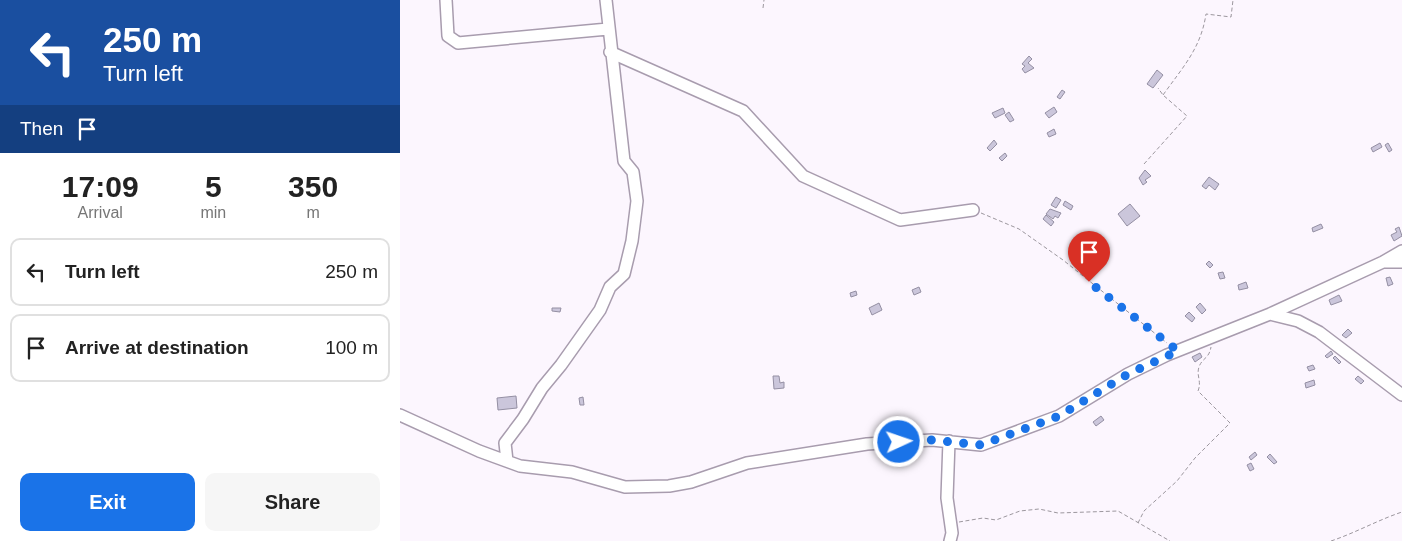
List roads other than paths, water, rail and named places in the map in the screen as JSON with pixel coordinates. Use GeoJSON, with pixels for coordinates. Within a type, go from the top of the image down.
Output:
{"type":"FeatureCollection","features":[{"type":"Feature","properties":{"kind":"street"},"geometry":{"type":"LineString","coordinates":[[446,0],[448,36],[458,43],[608,29]]}},
{"type":"Feature","properties":{"kind":"street"},"geometry":{"type":"LineString","coordinates":[[507,461],[505,443],[523,419],[542,388],[561,365],[600,310],[610,287],[624,274],[632,241],[636,201],[633,172],[624,162],[610,52],[606,0]]}},
{"type":"Feature","properties":{"kind":"street"},"geometry":{"type":"LineString","coordinates":[[610,52],[743,111],[804,176],[900,220],[973,210]]}},
{"type":"Feature","properties":{"kind":"street"},"geometry":{"type":"LineString","coordinates":[[400,415],[479,452],[520,466],[572,472],[625,486],[669,486],[691,482],[747,464],[867,444],[932,440],[981,445],[1059,416],[1128,374],[1178,351],[1270,314],[1383,262],[1402,250]]}},
{"type":"Feature","properties":{"kind":"street"},"geometry":{"type":"LineString","coordinates":[[1383,262],[1402,262]]}},
{"type":"Feature","properties":{"kind":"street"},"geometry":{"type":"LineString","coordinates":[[1270,314],[1298,321],[1319,332],[1402,395]]}},
{"type":"Feature","properties":{"kind":"street"},"geometry":{"type":"LineString","coordinates":[[949,442],[947,498],[950,541]]}}]}
